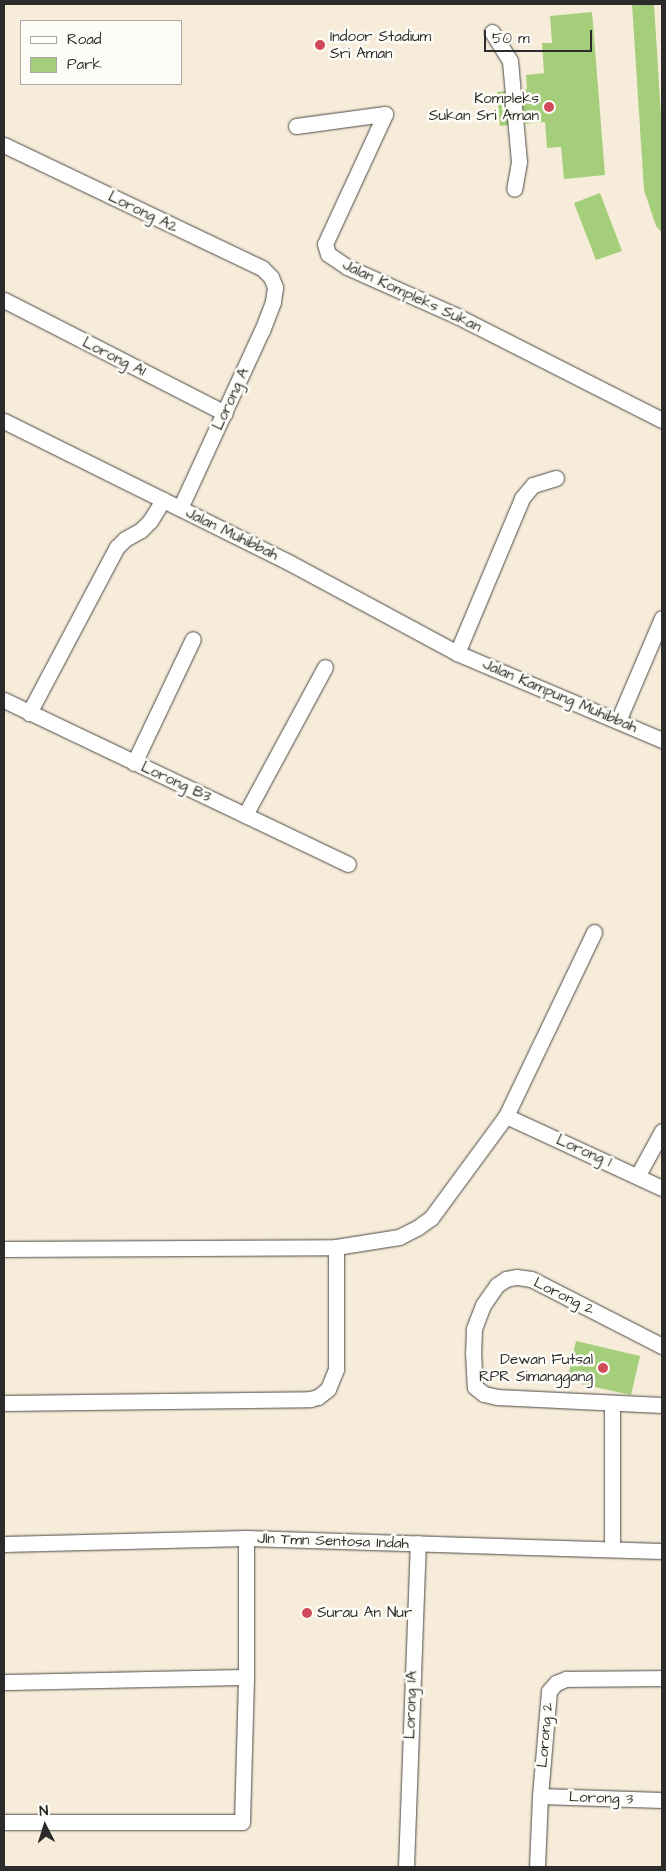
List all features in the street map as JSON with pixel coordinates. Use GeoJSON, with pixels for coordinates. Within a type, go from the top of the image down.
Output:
{"type":"FeatureCollection","features":[{"type":"Feature","properties":{"kind":"street"},"geometry":{"type":"LineString","coordinates":[[492,32],[510,61],[519,162],[514,189]]}},
{"type":"Feature","properties":{"kind":"street","name":"Jalan Kompleks Sukan"},"geometry":{"type":"LineString","coordinates":[[296,126],[386,114],[325,244],[328,254],[346,268],[457,316],[662,420]]}},
{"type":"Feature","properties":{"kind":"street","name":"Lorong A2"},"geometry":{"type":"LineString","coordinates":[[4,145],[262,268],[271,277],[275,287]]}},
{"type":"Feature","properties":{"kind":"street","name":"Lorong A"},"geometry":{"type":"LineString","coordinates":[[180,508],[262,330],[273,302],[275,287]]}},
{"type":"Feature","properties":{"kind":"street","name":"Lorong A1"},"geometry":{"type":"LineString","coordinates":[[4,300],[225,413]]}},
{"type":"Feature","properties":{"kind":"street","name":"Jalan Muhibbah"},"geometry":{"type":"LineString","coordinates":[[4,421],[290,562],[457,653]]}},
{"type":"Feature","properties":{"kind":"street"},"geometry":{"type":"LineString","coordinates":[[457,653],[522,498],[532,486],[556,478]]}},
{"type":"Feature","properties":{"kind":"street"},"geometry":{"type":"LineString","coordinates":[[29,713],[117,547],[150,521],[163,500]]}},
{"type":"Feature","properties":{"kind":"street"},"geometry":{"type":"LineString","coordinates":[[618,721],[662,618]]}},
{"type":"Feature","properties":{"kind":"street"},"geometry":{"type":"LineString","coordinates":[[134,763],[193,638]]}},
{"type":"Feature","properties":{"kind":"street","name":"Jalan Kampung Muhibbah"},"geometry":{"type":"LineString","coordinates":[[457,653],[662,740]]}},
{"type":"Feature","properties":{"kind":"street"},"geometry":{"type":"LineString","coordinates":[[245,815],[325,667]]}},
{"type":"Feature","properties":{"kind":"street","name":"Lorong B3"},"geometry":{"type":"LineString","coordinates":[[4,700],[348,864]]}},
{"type":"Feature","properties":{"kind":"street"},"geometry":{"type":"LineString","coordinates":[[4,1249],[336,1247],[399,1237],[418,1228],[431,1218],[506,1116],[594,932]]}},
{"type":"Feature","properties":{"kind":"street","name":"Lorong 1"},"geometry":{"type":"LineString","coordinates":[[506,1116],[638,1175],[662,1188]]}},
{"type":"Feature","properties":{"kind":"street"},"geometry":{"type":"LineString","coordinates":[[638,1175],[662,1131]]}},
{"type":"Feature","properties":{"kind":"street"},"geometry":{"type":"LineString","coordinates":[[4,1403],[310,1399],[318,1397],[328,1389],[336,1369],[336,1247]]}},
{"type":"Feature","properties":{"kind":"street","name":"Lorong 2"},"geometry":{"type":"LineString","coordinates":[[662,1346],[531,1279],[516,1277],[506,1279],[497,1285],[483,1305],[474,1329],[473,1373],[475,1387],[496,1397],[662,1405]]}},
{"type":"Feature","properties":{"kind":"street"},"geometry":{"type":"LineString","coordinates":[[612,1404],[612,1548]]}},
{"type":"Feature","properties":{"kind":"street"},"geometry":{"type":"LineString","coordinates":[[4,1822],[242,1822],[246,1677],[246,1538]]}},
{"type":"Feature","properties":{"kind":"street","name":"Jln Tmn Sentosa Indah"},"geometry":{"type":"LineString","coordinates":[[4,1544],[246,1538],[662,1551]]}},
{"type":"Feature","properties":{"kind":"street","name":"Lorong 1A"},"geometry":{"type":"LineString","coordinates":[[406,1867],[418,1543]]}},
{"type":"Feature","properties":{"kind":"street"},"geometry":{"type":"LineString","coordinates":[[4,1682],[246,1677]]}},
{"type":"Feature","properties":{"kind":"street","name":"Lorong 2"},"geometry":{"type":"LineString","coordinates":[[537,1867],[540,1796],[549,1691],[556,1683],[566,1679],[582,1677],[662,1678]]}},
{"type":"Feature","properties":{"kind":"street","name":"Lorong 3"},"geometry":{"type":"LineString","coordinates":[[540,1796],[662,1800]]}},
{"type":"Feature","properties":{"kind":"green space"},"geometry":{"type":"Polygon","coordinates":[[[632,4],[654,4],[662,132],[662,233],[656,226],[644,190],[632,4]]]}},
{"type":"Feature","properties":{"kind":"green space","name":"Kompleks Sukan Sri Aman"},"geometry":{"type":"Polygon","coordinates":[[[592,12],[605,175],[564,179],[561,147],[547,148],[545,122],[500,126],[497,92],[527,89],[526,75],[544,73],[542,43],[552,43],[550,16],[592,12]]]}},
{"type":"Feature","properties":{"kind":"green space"},"geometry":{"type":"Polygon","coordinates":[[[600,193],[622,251],[596,260],[574,203],[600,193]]]}},
{"type":"Feature","properties":{"kind":"green space","name":"Dewan Futsal RPR Simanggang"},"geometry":{"type":"Polygon","coordinates":[[[576,1341],[640,1356],[631,1395],[567,1381],[576,1341]]]}},
{"type":"Feature","properties":{"kind":"place","name":"Indoor Stadium Sri Aman"},"geometry":{"type":"Point","coordinates":[320,45]}},
{"type":"Feature","properties":{"kind":"place","name":"Kompleks Sukan Sri Aman"},"geometry":{"type":"Point","coordinates":[549,107]}},
{"type":"Feature","properties":{"kind":"place","name":"Dewan Futsal RPR Simanggang"},"geometry":{"type":"Point","coordinates":[603,1368]}},
{"type":"Feature","properties":{"kind":"place","name":"Surau An Nur"},"geometry":{"type":"Point","coordinates":[307,1613]}}]}
